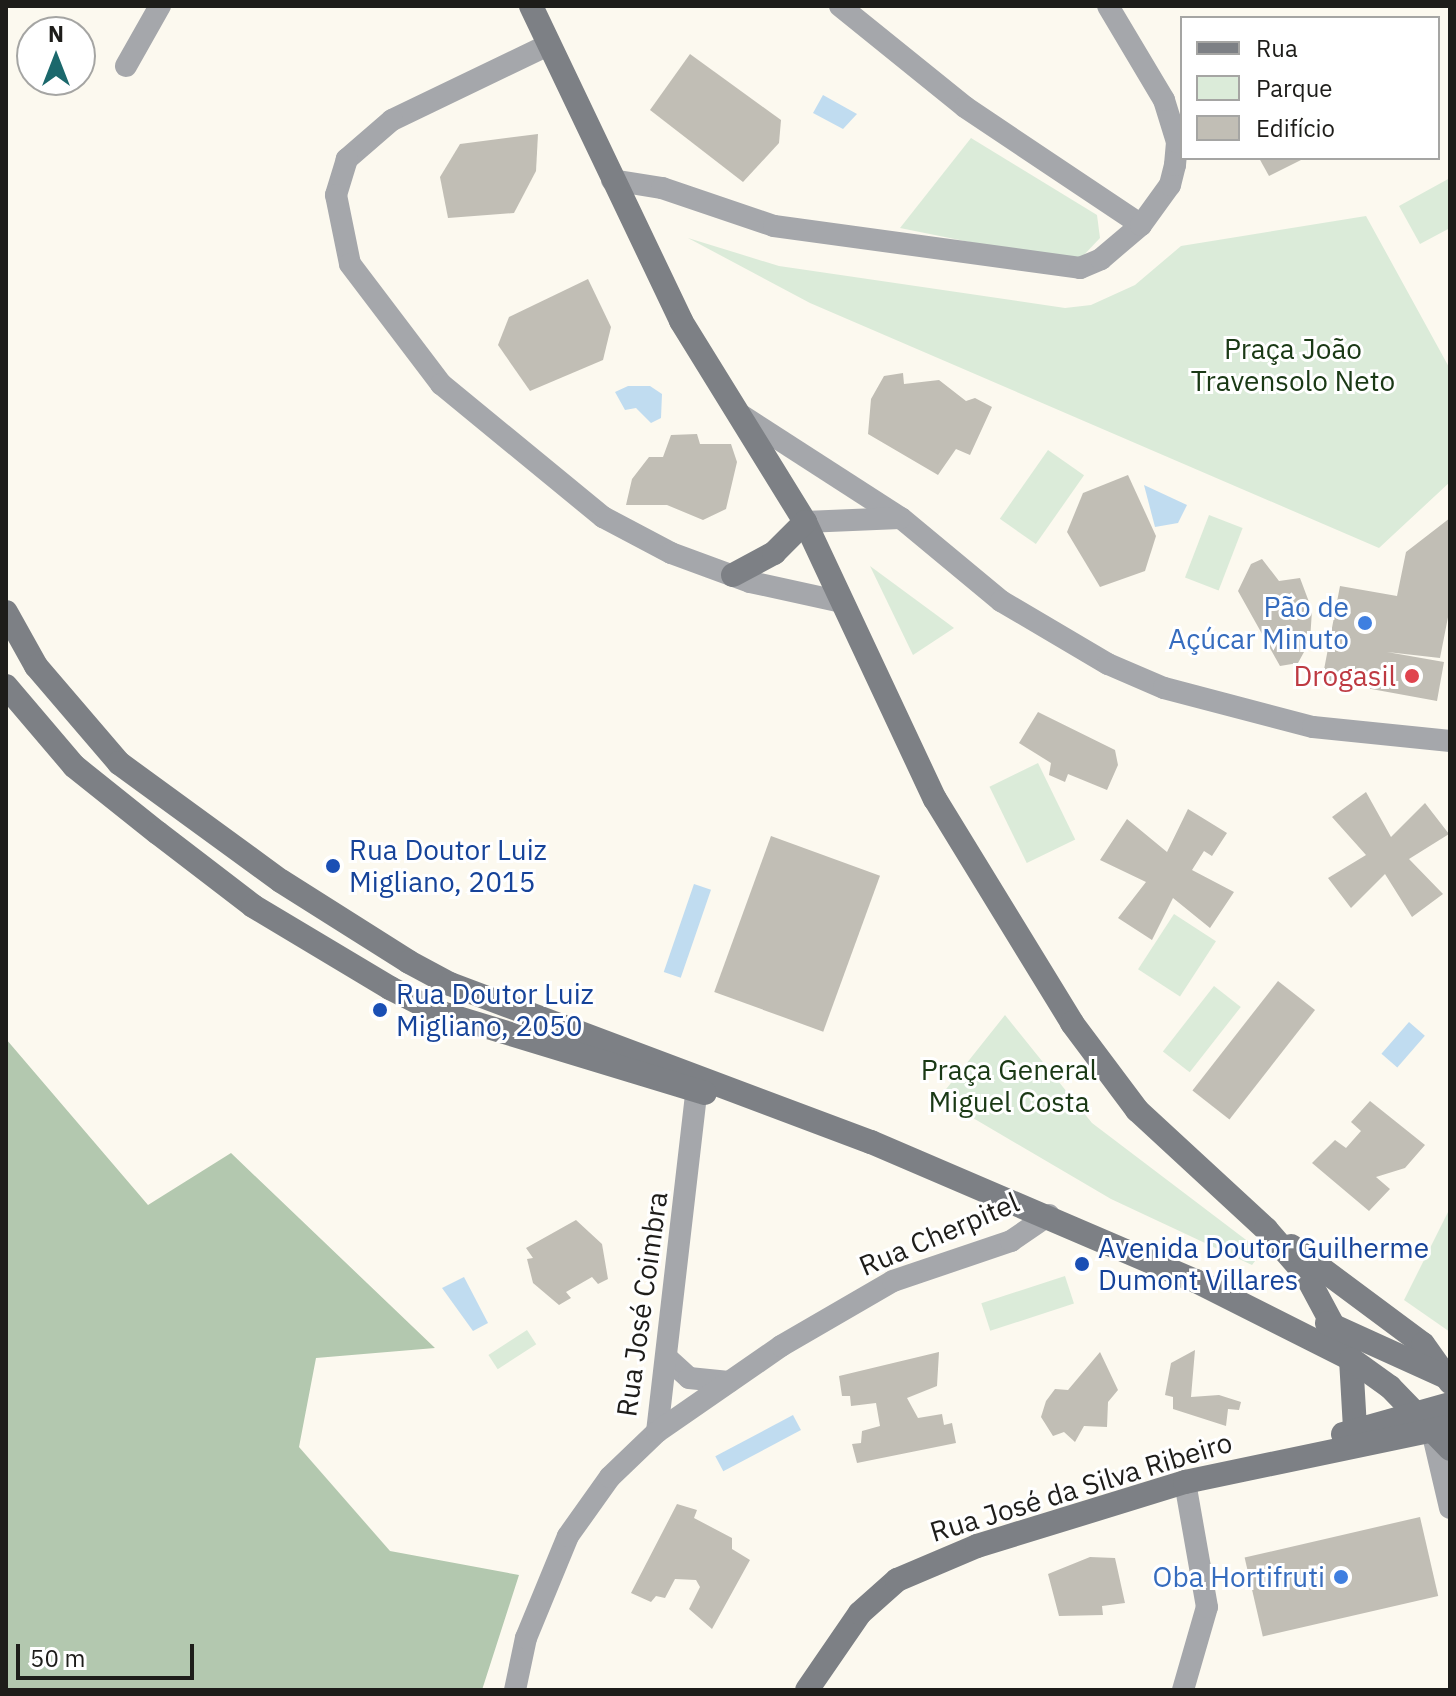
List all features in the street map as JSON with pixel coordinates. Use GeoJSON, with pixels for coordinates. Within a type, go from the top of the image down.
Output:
{"type":"FeatureCollection","features":[{"type":"Feature","properties":{"kind":"main road"},"geometry":{"type":"LineString","coordinates":[[531,6],[681,321],[805,522],[935,799],[1072,1023],[1137,1110],[1266,1229],[1306,1275],[1351,1359],[1355,1429]]}},
{"type":"Feature","properties":{"kind":"main road"},"geometry":{"type":"LineString","coordinates":[[733,575],[774,553],[805,522]]}},
{"type":"Feature","properties":{"kind":"main road"},"geometry":{"type":"LineString","coordinates":[[6,612],[36,666],[119,763],[281,881],[450,984],[712,1090],[1049,1215],[1273,1318],[1351,1359],[1441,1429],[1450,1449]]}},
{"type":"Feature","properties":{"kind":"main road"},"geometry":{"type":"LineString","coordinates":[[6,686],[74,766],[158,833],[253,906],[381,982],[435,1011],[712,1090]]}},
{"type":"Feature","properties":{"kind":"main road"},"geometry":{"type":"LineString","coordinates":[[1266,1229],[1359,1290],[1423,1344],[1449,1379]]}},
{"type":"Feature","properties":{"kind":"main road"},"geometry":{"type":"LineString","coordinates":[[1273,1318],[1330,1323],[1449,1379]]}},
{"type":"Feature","properties":{"kind":"main road","name":"Rua José da Silva Ribeiro"},"geometry":{"type":"LineString","coordinates":[[1285,1457],[1355,1429],[1450,1404]]}},
{"type":"Feature","properties":{"kind":"main road","name":"Rua José da Silva Ribeiro"},"geometry":{"type":"LineString","coordinates":[[807,1690],[860,1613],[897,1580],[977,1546],[1185,1482],[1285,1457],[1441,1429]]}},
{"type":"Feature","properties":{"kind":"street"},"geometry":{"type":"LineString","coordinates":[[126,66],[160,6]]}},
{"type":"Feature","properties":{"kind":"street"},"geometry":{"type":"LineString","coordinates":[[840,6],[965,107],[1141,225]]}},
{"type":"Feature","properties":{"kind":"street"},"geometry":{"type":"LineString","coordinates":[[612,180],[662,188],[774,226],[1050,268],[1080,268],[1101,259],[1141,225],[1170,185],[1177,142],[1164,100],[1108,6]]}},
{"type":"Feature","properties":{"kind":"street"},"geometry":{"type":"LineString","coordinates":[[548,45],[392,120],[347,159],[336,195],[350,264],[441,384],[490,430],[603,517],[671,553],[733,575],[842,602]]}},
{"type":"Feature","properties":{"kind":"street"},"geometry":{"type":"LineString","coordinates":[[741,415],[901,518],[1001,601],[1108,664],[1164,688],[1313,727],[1450,741]]}},
{"type":"Feature","properties":{"kind":"street"},"geometry":{"type":"LineString","coordinates":[[805,522],[901,518]]}},
{"type":"Feature","properties":{"kind":"street","name":"Rua José Coimbra"},"geometry":{"type":"LineString","coordinates":[[515,1690],[526,1638],[568,1536],[610,1477],[657,1432],[712,1090]]}},
{"type":"Feature","properties":{"kind":"street","name":"Rua Cherpitel"},"geometry":{"type":"LineString","coordinates":[[657,1432],[729,1382],[893,1281],[1011,1241],[1049,1215]]}},
{"type":"Feature","properties":{"kind":"street"},"geometry":{"type":"LineString","coordinates":[[667,1358],[689,1378],[729,1382]]}},
{"type":"Feature","properties":{"kind":"street"},"geometry":{"type":"LineString","coordinates":[[1441,1429],[1450,1508]]}},
{"type":"Feature","properties":{"kind":"street"},"geometry":{"type":"LineString","coordinates":[[1183,1690],[1207,1607],[1185,1482]]}},
{"type":"Feature","properties":{"kind":"green space"},"geometry":{"type":"Polygon","coordinates":[[[971,138],[1097,215],[1100,238],[1082,257],[1039,256],[900,228],[971,138]]]}},
{"type":"Feature","properties":{"kind":"green space"},"geometry":{"type":"Polygon","coordinates":[[[1450,178],[1450,228],[1420,244],[1399,206],[1450,178]]]}},
{"type":"Feature","properties":{"kind":"green space","name":"Praça João Travensolo Neto"},"geometry":{"type":"Polygon","coordinates":[[[1366,216],[1450,369],[1450,482],[1379,548],[810,303],[688,238],[779,266],[1065,308],[1091,305],[1135,285],[1181,246],[1366,216]]]}},
{"type":"Feature","properties":{"kind":"green space"},"geometry":{"type":"Polygon","coordinates":[[[1048,450],[1084,475],[1036,544],[1000,519],[1048,450]]]}},
{"type":"Feature","properties":{"kind":"green space"},"geometry":{"type":"Polygon","coordinates":[[[1209,515],[1243,528],[1219,590],[1185,578],[1209,515]]]}},
{"type":"Feature","properties":{"kind":"green space"},"geometry":{"type":"Polygon","coordinates":[[[870,566],[946,622],[954,628],[913,655],[870,566]]]}},
{"type":"Feature","properties":{"kind":"green space"},"geometry":{"type":"Polygon","coordinates":[[[1038,763],[1075,839],[1027,863],[989,787],[1038,763]]]}},
{"type":"Feature","properties":{"kind":"green space"},"geometry":{"type":"Polygon","coordinates":[[[1174,914],[1216,941],[1180,997],[1138,969],[1174,914]]]}},
{"type":"Feature","properties":{"kind":"green space"},"geometry":{"type":"Polygon","coordinates":[[[1214,986],[1241,1007],[1190,1072],[1163,1051],[1214,986]]]}},
{"type":"Feature","properties":{"kind":"green space","name":"Praça General Miguel Costa"},"geometry":{"type":"Polygon","coordinates":[[[1005,1015],[1092,1123],[1262,1252],[1252,1265],[1111,1199],[939,1098],[1005,1015]]]}},
{"type":"Feature","properties":{"kind":"green space"},"geometry":{"type":"Polygon","coordinates":[[[6,1039],[148,1205],[231,1153],[435,1348],[316,1358],[299,1447],[390,1551],[519,1575],[482,1690],[6,1690],[6,1039]]]}},
{"type":"Feature","properties":{"kind":"green space"},"geometry":{"type":"Polygon","coordinates":[[[1450,1208],[1450,1332],[1404,1300],[1450,1208]]]}},
{"type":"Feature","properties":{"kind":"green space"},"geometry":{"type":"Polygon","coordinates":[[[1065,1276],[1074,1304],[990,1331],[981,1303],[1065,1276]]]}},
{"type":"Feature","properties":{"kind":"green space"},"geometry":{"type":"Polygon","coordinates":[[[527,1330],[536,1344],[498,1369],[488,1355],[527,1330]]]}},
{"type":"Feature","properties":{"kind":"water"},"geometry":{"type":"Polygon","coordinates":[[[823,95],[857,114],[843,129],[813,113],[823,95]]]}},
{"type":"Feature","properties":{"kind":"water"},"geometry":{"type":"Polygon","coordinates":[[[628,386],[650,386],[662,394],[661,418],[651,423],[636,408],[625,410],[615,392],[628,386]]]}},
{"type":"Feature","properties":{"kind":"water"},"geometry":{"type":"Polygon","coordinates":[[[1144,485],[1187,505],[1178,523],[1155,527],[1144,485]]]}},
{"type":"Feature","properties":{"kind":"water"},"geometry":{"type":"Polygon","coordinates":[[[694,884],[711,890],[681,978],[664,972],[694,884]]]}},
{"type":"Feature","properties":{"kind":"water"},"geometry":{"type":"Polygon","coordinates":[[[1409,1022],[1425,1036],[1397,1067],[1381,1054],[1409,1022]]]}},
{"type":"Feature","properties":{"kind":"water"},"geometry":{"type":"Polygon","coordinates":[[[464,1277],[488,1323],[473,1331],[442,1288],[464,1277]]]}},
{"type":"Feature","properties":{"kind":"water"},"geometry":{"type":"Polygon","coordinates":[[[793,1415],[801,1430],[723,1471],[715,1456],[793,1415]]]}},
{"type":"Feature","properties":{"kind":"building"},"geometry":{"type":"Polygon","coordinates":[[[690,54],[781,120],[779,143],[743,182],[650,110],[690,54]]]}},
{"type":"Feature","properties":{"kind":"building"},"geometry":{"type":"Polygon","coordinates":[[[538,134],[536,171],[514,213],[448,218],[440,177],[460,144],[538,134]]]}},
{"type":"Feature","properties":{"kind":"building"},"geometry":{"type":"Polygon","coordinates":[[[1260,160],[1301,160],[1269,176],[1260,160]]]}},
{"type":"Feature","properties":{"kind":"building"},"geometry":{"type":"Polygon","coordinates":[[[588,279],[611,327],[603,360],[530,391],[498,345],[509,317],[588,279]]]}},
{"type":"Feature","properties":{"kind":"building"},"geometry":{"type":"Polygon","coordinates":[[[903,373],[904,384],[939,380],[966,401],[975,398],[992,407],[970,455],[956,449],[938,475],[868,434],[871,399],[884,376],[903,373]]]}},
{"type":"Feature","properties":{"kind":"building"},"geometry":{"type":"Polygon","coordinates":[[[697,434],[700,444],[731,444],[737,462],[726,509],[703,520],[667,505],[626,505],[632,479],[649,457],[663,457],[671,435],[697,434]]]}},
{"type":"Feature","properties":{"kind":"building"},"geometry":{"type":"Polygon","coordinates":[[[1128,475],[1156,536],[1145,571],[1100,587],[1067,532],[1083,493],[1128,475]]]}},
{"type":"Feature","properties":{"kind":"building"},"geometry":{"type":"Polygon","coordinates":[[[1450,518],[1450,607],[1440,658],[1387,652],[1444,662],[1437,701],[1322,680],[1340,586],[1397,596],[1406,552],[1450,518]]]}},
{"type":"Feature","properties":{"kind":"building"},"geometry":{"type":"Polygon","coordinates":[[[1262,559],[1279,581],[1300,578],[1312,610],[1310,641],[1298,663],[1280,666],[1238,591],[1251,564],[1262,559]]]}},
{"type":"Feature","properties":{"kind":"building"},"geometry":{"type":"Polygon","coordinates":[[[1038,712],[1115,750],[1118,765],[1107,790],[1068,774],[1065,782],[1049,775],[1051,763],[1019,743],[1038,712]]]}},
{"type":"Feature","properties":{"kind":"building"},"geometry":{"type":"Polygon","coordinates":[[[1366,792],[1391,837],[1425,803],[1449,834],[1409,859],[1443,894],[1412,917],[1385,874],[1351,908],[1328,878],[1366,855],[1332,817],[1366,792]]]}},
{"type":"Feature","properties":{"kind":"building"},"geometry":{"type":"Polygon","coordinates":[[[1188,809],[1227,833],[1212,856],[1204,851],[1192,870],[1234,892],[1210,928],[1173,898],[1152,940],[1118,918],[1146,882],[1100,860],[1127,819],[1167,852],[1188,809]]]}},
{"type":"Feature","properties":{"kind":"building"},"geometry":{"type":"Polygon","coordinates":[[[771,836],[880,876],[823,1032],[714,992],[771,836]]]}},
{"type":"Feature","properties":{"kind":"building"},"geometry":{"type":"Polygon","coordinates":[[[1278,981],[1315,1010],[1229,1119],[1192,1091],[1278,981]]]}},
{"type":"Feature","properties":{"kind":"building"},"geometry":{"type":"Polygon","coordinates":[[[1370,1101],[1425,1145],[1405,1168],[1376,1177],[1390,1189],[1369,1211],[1312,1163],[1335,1140],[1346,1148],[1361,1131],[1351,1122],[1370,1101]]]}},
{"type":"Feature","properties":{"kind":"building"},"geometry":{"type":"Polygon","coordinates":[[[576,1220],[602,1244],[608,1279],[598,1284],[592,1277],[566,1292],[571,1298],[559,1305],[533,1283],[527,1259],[533,1258],[526,1248],[576,1220]]]}},
{"type":"Feature","properties":{"kind":"building"},"geometry":{"type":"Polygon","coordinates":[[[1195,1350],[1191,1397],[1219,1395],[1241,1402],[1239,1410],[1228,1409],[1226,1426],[1173,1409],[1173,1397],[1165,1395],[1171,1363],[1195,1350]]]}},
{"type":"Feature","properties":{"kind":"building"},"geometry":{"type":"Polygon","coordinates":[[[939,1352],[937,1386],[907,1398],[918,1418],[942,1414],[944,1425],[952,1423],[956,1443],[857,1463],[852,1444],[861,1443],[862,1431],[880,1426],[876,1403],[851,1406],[850,1396],[842,1396],[839,1376],[939,1352]]]}},
{"type":"Feature","properties":{"kind":"building"},"geometry":{"type":"Polygon","coordinates":[[[1100,1352],[1118,1390],[1108,1402],[1107,1427],[1084,1426],[1075,1442],[1064,1432],[1053,1436],[1041,1417],[1046,1401],[1055,1389],[1068,1390],[1100,1352]]]}},
{"type":"Feature","properties":{"kind":"building"},"geometry":{"type":"Polygon","coordinates":[[[677,1504],[697,1510],[694,1518],[732,1538],[732,1549],[750,1560],[712,1629],[689,1609],[700,1587],[696,1580],[675,1579],[665,1598],[656,1596],[651,1602],[631,1593],[677,1504]]]}},
{"type":"Feature","properties":{"kind":"building","name":"Oba Hortifruti"},"geometry":{"type":"Polygon","coordinates":[[[1420,1517],[1438,1596],[1263,1636],[1245,1557],[1420,1517]]]}},
{"type":"Feature","properties":{"kind":"building"},"geometry":{"type":"Polygon","coordinates":[[[1090,1557],[1115,1558],[1125,1603],[1102,1606],[1103,1615],[1059,1616],[1048,1574],[1090,1557]]]}},
{"type":"Feature","properties":{"kind":"place","name":"Pão de Açúcar Minuto"},"geometry":{"type":"Point","coordinates":[1365,623]}},
{"type":"Feature","properties":{"kind":"place","name":"Drogasil"},"geometry":{"type":"Point","coordinates":[1412,676]}},
{"type":"Feature","properties":{"kind":"place","name":"Rua Doutor Luiz Migliano, 2015"},"geometry":{"type":"Point","coordinates":[333,866]}},
{"type":"Feature","properties":{"kind":"place","name":"Rua Doutor Luiz Migliano, 2050"},"geometry":{"type":"Point","coordinates":[380,1010]}},
{"type":"Feature","properties":{"kind":"place","name":"Avenida Doutor Guilherme Dumont Villares"},"geometry":{"type":"Point","coordinates":[1082,1264]}},
{"type":"Feature","properties":{"kind":"place","name":"Oba Hortifruti"},"geometry":{"type":"Point","coordinates":[1341,1577]}}]}
